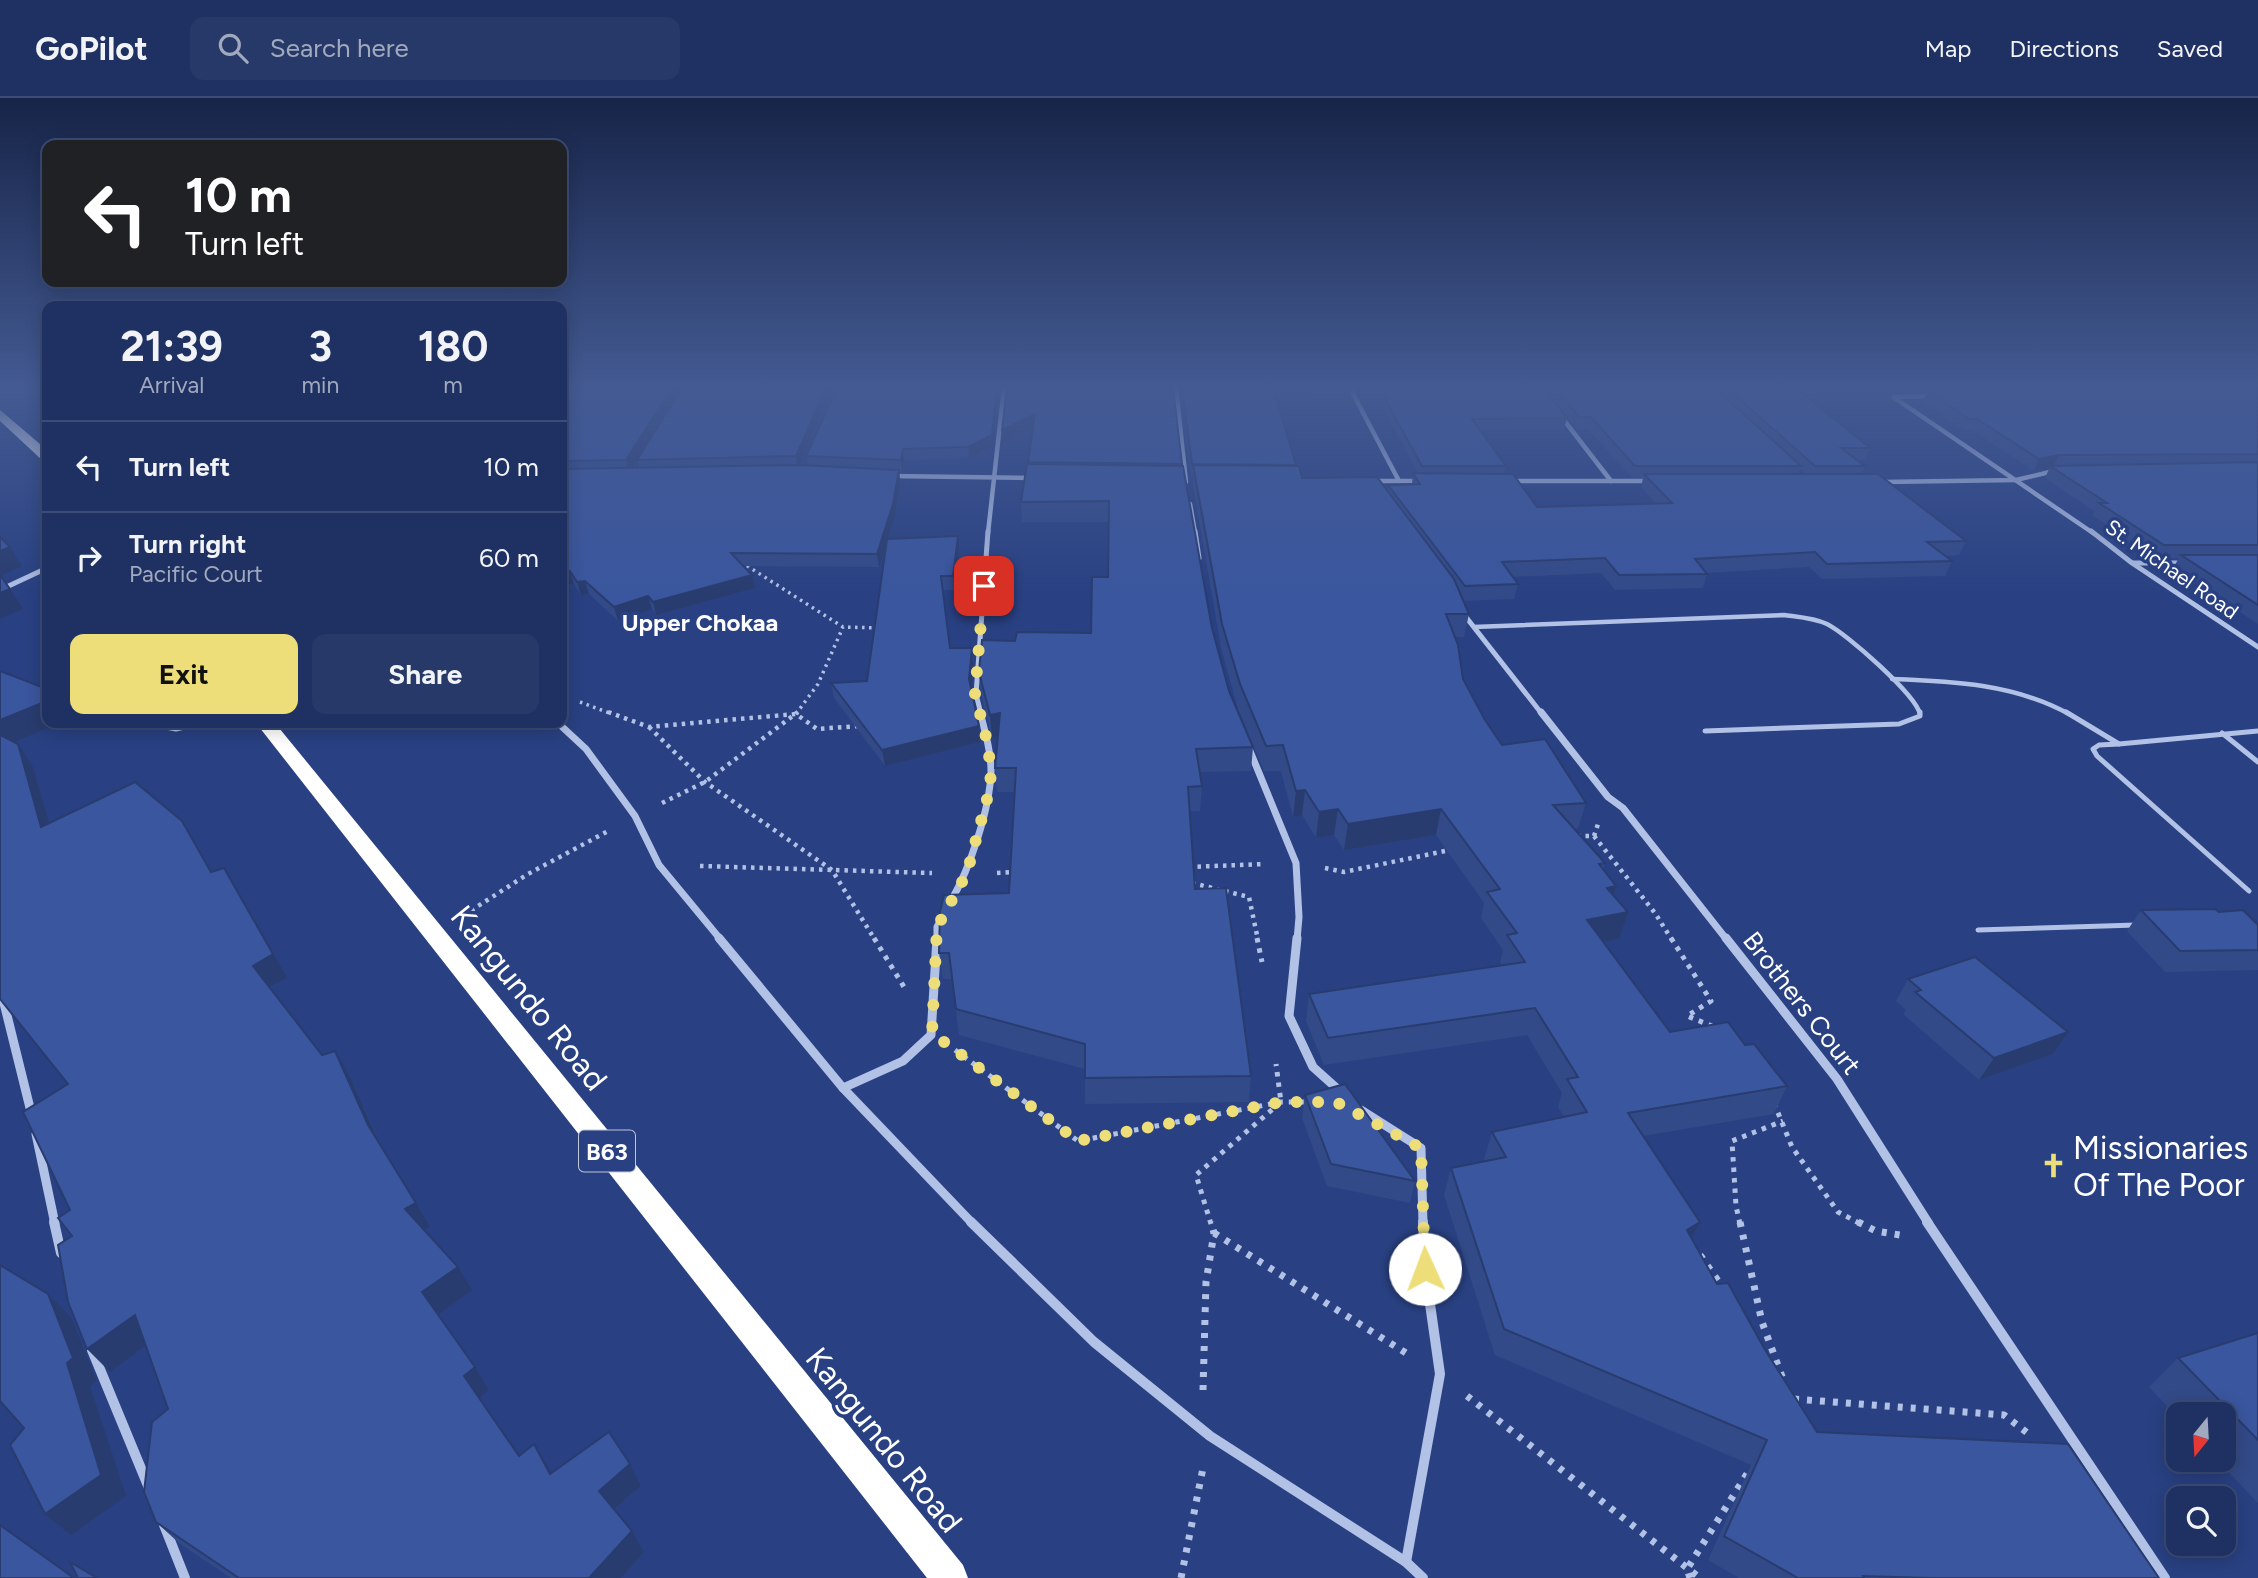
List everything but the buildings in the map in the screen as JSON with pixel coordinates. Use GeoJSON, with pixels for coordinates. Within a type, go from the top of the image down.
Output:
{"type":"FeatureCollection","features":[{"type":"Feature","properties":{"kind":"highway","name":"Kangundo Road"},"geometry":{"type":"LineString","coordinates":[[269,728],[950,1578]]}},
{"type":"Feature","properties":{"kind":"street"},"geometry":{"type":"LineString","coordinates":[[843,1088],[906,1059],[916,1052],[932,1033],[937,927],[967,873],[990,788],[991,768],[975,694],[995,457]]}},
{"type":"Feature","properties":{"kind":"street"},"geometry":{"type":"LineString","coordinates":[[1184,457],[1185,479],[1200,566]]}},
{"type":"Feature","properties":{"kind":"street"},"geometry":{"type":"LineString","coordinates":[[1386,457],[1399,481]]}},
{"type":"Feature","properties":{"kind":"street"},"geometry":{"type":"LineString","coordinates":[[1592,457],[1611,481]]}},
{"type":"Feature","properties":{"kind":"street","name":"St. Michael Road"},"geometry":{"type":"LineString","coordinates":[[1982,457],[2070,515],[2132,564],[2258,648]]}},
{"type":"Feature","properties":{"kind":"street"},"geometry":{"type":"LineString","coordinates":[[1875,482],[2016,480],[2028,475],[2066,471]]}},
{"type":"Feature","properties":{"kind":"street"},"geometry":{"type":"LineString","coordinates":[[883,475],[1044,478]]}},
{"type":"Feature","properties":{"kind":"street"},"geometry":{"type":"LineString","coordinates":[[1171,479],[1198,479]]}},
{"type":"Feature","properties":{"kind":"street"},"geometry":{"type":"LineString","coordinates":[[1374,490],[1368,481],[1425,481]]}},
{"type":"Feature","properties":{"kind":"street"},"geometry":{"type":"LineString","coordinates":[[1505,481],[1650,481]]}},
{"type":"Feature","properties":{"kind":"street"},"geometry":{"type":"LineString","coordinates":[[2132,564],[2195,563]]}},
{"type":"Feature","properties":{"kind":"street"},"geometry":{"type":"LineString","coordinates":[[0,590],[42,570]]}},
{"type":"Feature","properties":{"kind":"street","name":"Brothers Court"},"geometry":{"type":"LineString","coordinates":[[1458,607],[1608,797],[1623,808],[1837,1079],[1939,1240],[2165,1578]]}},
{"type":"Feature","properties":{"kind":"street"},"geometry":{"type":"LineString","coordinates":[[563,728],[586,749],[627,805],[659,865],[843,1088],[979,1230],[1094,1342],[1210,1436],[1406,1562],[1423,1578]]}},
{"type":"Feature","properties":{"kind":"street"},"geometry":{"type":"LineString","coordinates":[[1248,747],[1296,863],[1299,918],[1289,1016],[1313,1066],[1362,1111],[1421,1148],[1425,1269],[1440,1374],[1406,1562]]}},
{"type":"Feature","properties":{"kind":"street"},"geometry":{"type":"LineString","coordinates":[[0,987],[20,1062],[65,1271]]}},
{"type":"Feature","properties":{"kind":"street"},"geometry":{"type":"LineString","coordinates":[[86,1336],[154,1502]]}},
{"type":"Feature","properties":{"kind":"street"},"geometry":{"type":"LineString","coordinates":[[159,1514],[185,1578]]}},
{"type":"Feature","properties":{"kind":"lane"},"geometry":{"type":"LineString","coordinates":[[1474,627],[1784,615],[1826,624],[1846,637],[1892,679],[1920,710],[1920,716],[1899,724],[1705,730]]}},
{"type":"Feature","properties":{"kind":"lane"},"geometry":{"type":"LineString","coordinates":[[1892,679],[1938,680],[2026,695],[2059,706],[2090,723],[2119,744]]}},
{"type":"Feature","properties":{"kind":"lane"},"geometry":{"type":"LineString","coordinates":[[2249,891],[2097,756],[2093,749],[2099,745],[2258,732]]}},
{"type":"Feature","properties":{"kind":"lane"},"geometry":{"type":"LineString","coordinates":[[2222,733],[2258,762]]}},
{"type":"Feature","properties":{"kind":"lane"},"geometry":{"type":"LineString","coordinates":[[1978,930],[2146,924]]}},
{"type":"Feature","properties":{"kind":"path"},"geometry":{"type":"LineString","coordinates":[[739,561],[843,627],[882,628]]}},
{"type":"Feature","properties":{"kind":"path"},"geometry":{"type":"LineString","coordinates":[[575,701],[649,727],[705,782],[832,870],[932,1033],[1078,1141],[1281,1102],[1322,1102]]}},
{"type":"Feature","properties":{"kind":"path"},"geometry":{"type":"LineString","coordinates":[[649,727],[796,714],[817,729],[867,726]]}},
{"type":"Feature","properties":{"kind":"path"},"geometry":{"type":"LineString","coordinates":[[1594,836],[1608,797]]}},
{"type":"Feature","properties":{"kind":"path"},"geometry":{"type":"LineString","coordinates":[[1569,836],[1594,836]]}},
{"type":"Feature","properties":{"kind":"path"},"geometry":{"type":"LineString","coordinates":[[1594,836],[1655,913],[1711,1001],[1687,1016],[1726,1032]]}},
{"type":"Feature","properties":{"kind":"path"},"geometry":{"type":"LineString","coordinates":[[1296,863],[1344,872],[1457,849]]}},
{"type":"Feature","properties":{"kind":"path"},"geometry":{"type":"LineString","coordinates":[[1186,882],[1249,897],[1263,970]]}},
{"type":"Feature","properties":{"kind":"path"},"geometry":{"type":"LineString","coordinates":[[1276,1062],[1281,1102]]}},
{"type":"Feature","properties":{"kind":"path"},"geometry":{"type":"LineString","coordinates":[[1770,1097],[1783,1121],[1792,1147],[1838,1212],[1876,1231],[1939,1240]]}},
{"type":"Feature","properties":{"kind":"path"},"geometry":{"type":"LineString","coordinates":[[1181,1578],[1210,1436],[1203,1386],[1206,1282],[1213,1233],[1196,1175],[1281,1102]]}},
{"type":"Feature","properties":{"kind":"path"},"geometry":{"type":"LineString","coordinates":[[1783,1121],[1732,1142],[1735,1206],[1762,1322],[1789,1399],[2004,1415],[2036,1440]]}},
{"type":"Feature","properties":{"kind":"path"},"geometry":{"type":"LineString","coordinates":[[1692,1242],[1730,1300]]}},
{"type":"Feature","properties":{"kind":"path"},"geometry":{"type":"LineString","coordinates":[[1761,1345],[1784,1380],[1787,1403]]}},
{"type":"Feature","properties":{"kind":"path"},"geometry":{"type":"LineString","coordinates":[[1690,1578],[1688,1569],[1749,1468],[1756,1472]]}},
{"type":"Feature","properties":{"kind":"place","name":"Missionaries Of The Poor"},"geometry":{"type":"Point","coordinates":[2053,1166]}},
{"type":"Feature","properties":{"kind":"district","name":"Upper Chokaa"},"geometry":{"type":"Point","coordinates":[700,622]}},
{"type":"Feature","properties":{"kind":"route"},"geometry":{"type":"LineString","coordinates":[[984,586],[975,694],[991,768],[990,788],[981,831],[967,873],[937,927],[932,1033],[1078,1141],[1281,1102],[1336,1102],[1421,1148],[1425,1269]]}}]}
